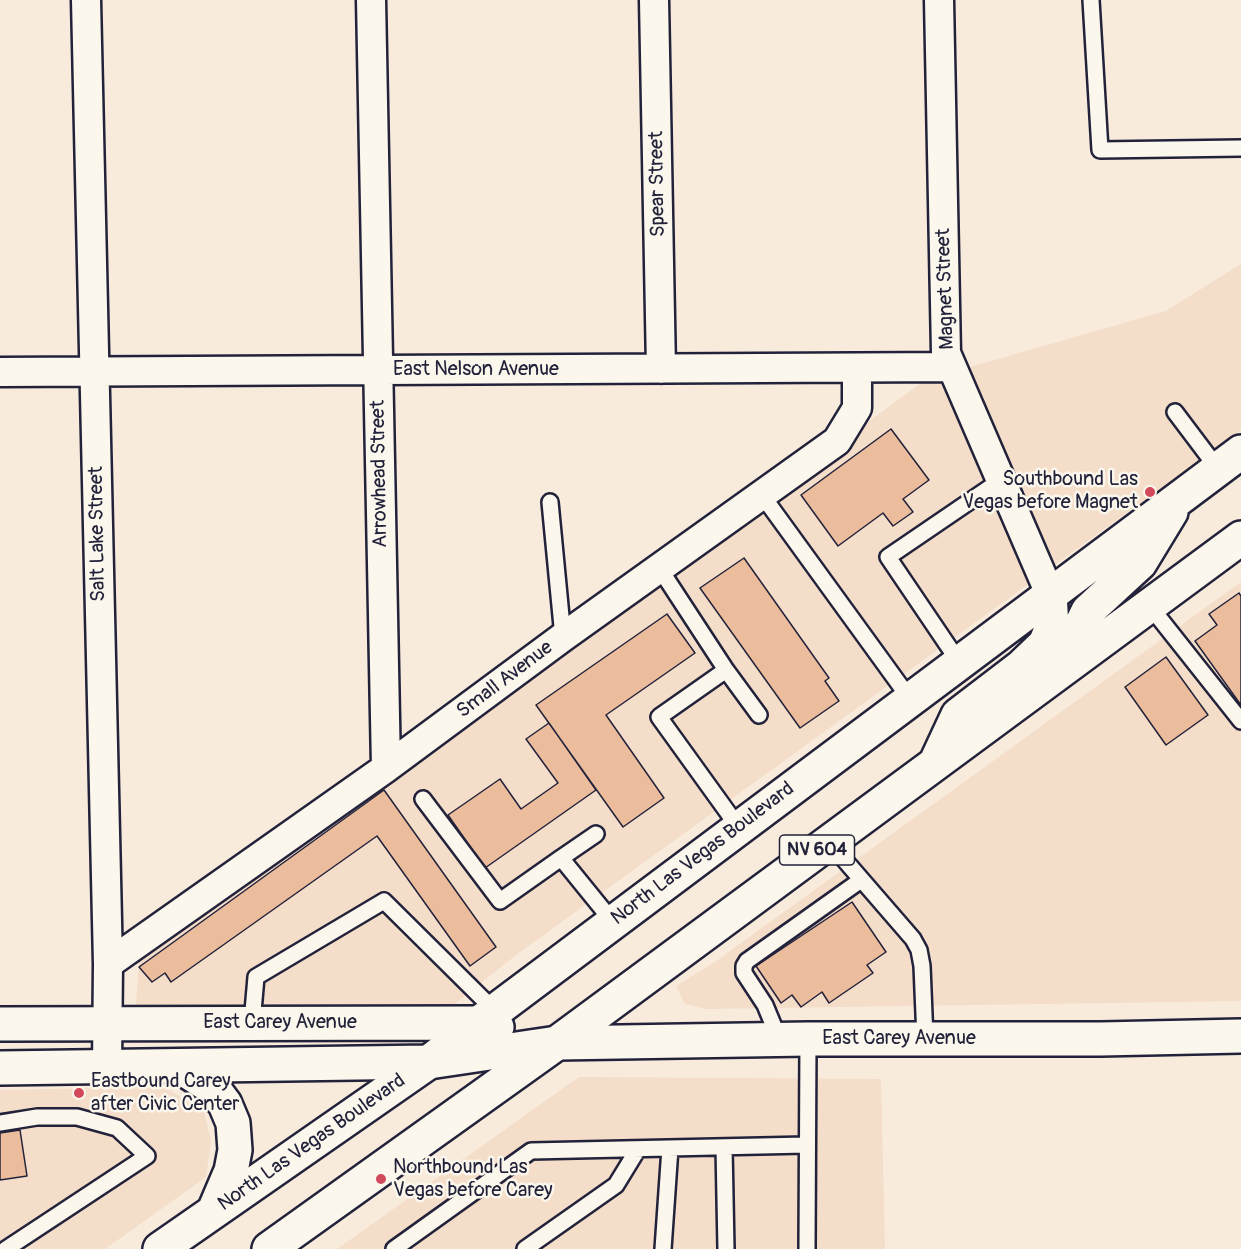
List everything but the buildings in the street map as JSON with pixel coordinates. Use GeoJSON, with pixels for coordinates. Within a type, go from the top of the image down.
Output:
{"type":"FeatureCollection","features":[{"type":"Feature","properties":{"kind":"main road","name":"North Las Vegas Boulevard"},"geometry":{"type":"LineString","coordinates":[[160,1249],[429,1062],[958,662],[1230,460]]}},
{"type":"Feature","properties":{"kind":"main road"},"geometry":{"type":"LineString","coordinates":[[1077,658],[1072,644],[1088,611],[1140,563],[1180,497]]}},
{"type":"Feature","properties":{"kind":"main road","name":"NV 604"},"geometry":{"type":"LineString","coordinates":[[557,1043],[1241,538]]}},
{"type":"Feature","properties":{"kind":"main road"},"geometry":{"type":"LineString","coordinates":[[935,763],[958,715],[1022,666],[1045,644],[1052,627],[1050,594]]}},
{"type":"Feature","properties":{"kind":"main road","name":"East Carey Avenue"},"geometry":{"type":"LineString","coordinates":[[0,1024],[252,1023],[487,1017],[557,1043]]}},
{"type":"Feature","properties":{"kind":"main road","name":"East Carey Avenue"},"geometry":{"type":"LineString","coordinates":[[0,1068],[429,1062],[557,1043],[1241,1036]]}},
{"type":"Feature","properties":{"kind":"main road"},"geometry":{"type":"LineString","coordinates":[[269,1249],[557,1043]]}},
{"type":"Feature","properties":{"kind":"main road"},"geometry":{"type":"LineString","coordinates":[[178,1066],[213,1088],[225,1104],[233,1123],[235,1150],[231,1171],[214,1211]]}},
{"type":"Feature","properties":{"kind":"street","name":"Salt Lake Street"},"geometry":{"type":"LineString","coordinates":[[86,0],[108,964],[107,1067]]}},
{"type":"Feature","properties":{"kind":"street","name":"Arrowhead Street"},"geometry":{"type":"LineString","coordinates":[[371,0],[386,768]]}},
{"type":"Feature","properties":{"kind":"street","name":"Spear Street"},"geometry":{"type":"LineString","coordinates":[[654,0],[662,369]]}},
{"type":"Feature","properties":{"kind":"street","name":"Magnet Street"},"geometry":{"type":"LineString","coordinates":[[939,0],[945,352],[1050,594]]}},
{"type":"Feature","properties":{"kind":"street","name":"East Nelson Avenue"},"geometry":{"type":"LineString","coordinates":[[0,372],[952,367]]}},
{"type":"Feature","properties":{"kind":"street","name":"Small Avenue"},"geometry":{"type":"LineString","coordinates":[[108,964],[386,768],[563,637],[837,441],[857,408],[857,368]]}},
{"type":"Feature","properties":{"kind":"lane"},"geometry":{"type":"LineString","coordinates":[[1091,0],[1100,150],[1241,148]]}},
{"type":"Feature","properties":{"kind":"lane"},"geometry":{"type":"LineString","coordinates":[[1175,412],[1230,460]]}},
{"type":"Feature","properties":{"kind":"lane"},"geometry":{"type":"LineString","coordinates":[[958,662],[888,557],[1001,480]]}},
{"type":"Feature","properties":{"kind":"lane"},"geometry":{"type":"LineString","coordinates":[[762,495],[910,699]]}},
{"type":"Feature","properties":{"kind":"lane"},"geometry":{"type":"LineString","coordinates":[[550,502],[563,637]]}},
{"type":"Feature","properties":{"kind":"lane"},"geometry":{"type":"LineString","coordinates":[[660,569],[726,670],[759,715]]}},
{"type":"Feature","properties":{"kind":"lane"},"geometry":{"type":"LineString","coordinates":[[1149,605],[1241,721]]}},
{"type":"Feature","properties":{"kind":"lane"},"geometry":{"type":"LineString","coordinates":[[726,670],[659,717],[738,828]]}},
{"type":"Feature","properties":{"kind":"lane"},"geometry":{"type":"LineString","coordinates":[[423,799],[500,902],[596,834]]}},
{"type":"Feature","properties":{"kind":"lane"},"geometry":{"type":"LineString","coordinates":[[828,842],[913,939],[919,950],[922,966],[925,1039]]}},
{"type":"Feature","properties":{"kind":"lane"},"geometry":{"type":"LineString","coordinates":[[561,858],[613,922]]}},
{"type":"Feature","properties":{"kind":"lane"},"geometry":{"type":"LineString","coordinates":[[807,1249],[806,1145],[794,1039],[765,1005],[744,973],[744,966],[747,961],[861,880]]}},
{"type":"Feature","properties":{"kind":"lane"},"geometry":{"type":"LineString","coordinates":[[252,1023],[256,977],[384,901],[487,1017]]}},
{"type":"Feature","properties":{"kind":"lane"},"geometry":{"type":"LineString","coordinates":[[0,1123],[37,1117],[77,1117],[117,1128],[147,1156],[6,1249]]}},
{"type":"Feature","properties":{"kind":"lane"},"geometry":{"type":"LineString","coordinates":[[394,1249],[531,1151],[806,1145]]}},
{"type":"Feature","properties":{"kind":"lane"},"geometry":{"type":"LineString","coordinates":[[724,1147],[726,1249]]}},
{"type":"Feature","properties":{"kind":"lane"},"geometry":{"type":"LineString","coordinates":[[525,1249],[616,1185],[638,1149]]}},
{"type":"Feature","properties":{"kind":"lane"},"geometry":{"type":"LineString","coordinates":[[663,1249],[670,1149]]}},
{"type":"Feature","properties":{"kind":"shaded area"},"geometry":{"type":"Polygon","coordinates":[[[1241,264],[1241,430],[516,955],[455,1004],[136,1006],[139,961],[925,380],[1166,311],[1241,264]]]}},
{"type":"Feature","properties":{"kind":"shaded area"},"geometry":{"type":"Polygon","coordinates":[[[1241,582],[1241,1001],[706,1009],[685,1004],[676,986],[712,964],[1241,582]]]}},
{"type":"Feature","properties":{"kind":"shaded area"},"geometry":{"type":"Polygon","coordinates":[[[579,1077],[881,1079],[885,1249],[337,1249],[579,1077]]]}},
{"type":"Feature","properties":{"kind":"shaded area"},"geometry":{"type":"Polygon","coordinates":[[[150,1087],[168,1089],[204,1112],[211,1141],[206,1177],[105,1249],[0,1249],[0,1090],[150,1087]]]}},
{"type":"Feature","properties":{"kind":"place","name":"Southbound Las Vegas before Magnet"},"geometry":{"type":"Point","coordinates":[1150,492]}},
{"type":"Feature","properties":{"kind":"place","name":"Eastbound Carey after Civic Center"},"geometry":{"type":"Point","coordinates":[79,1093]}},
{"type":"Feature","properties":{"kind":"place","name":"Northbound Las Vegas before Carey"},"geometry":{"type":"Point","coordinates":[381,1179]}}]}
